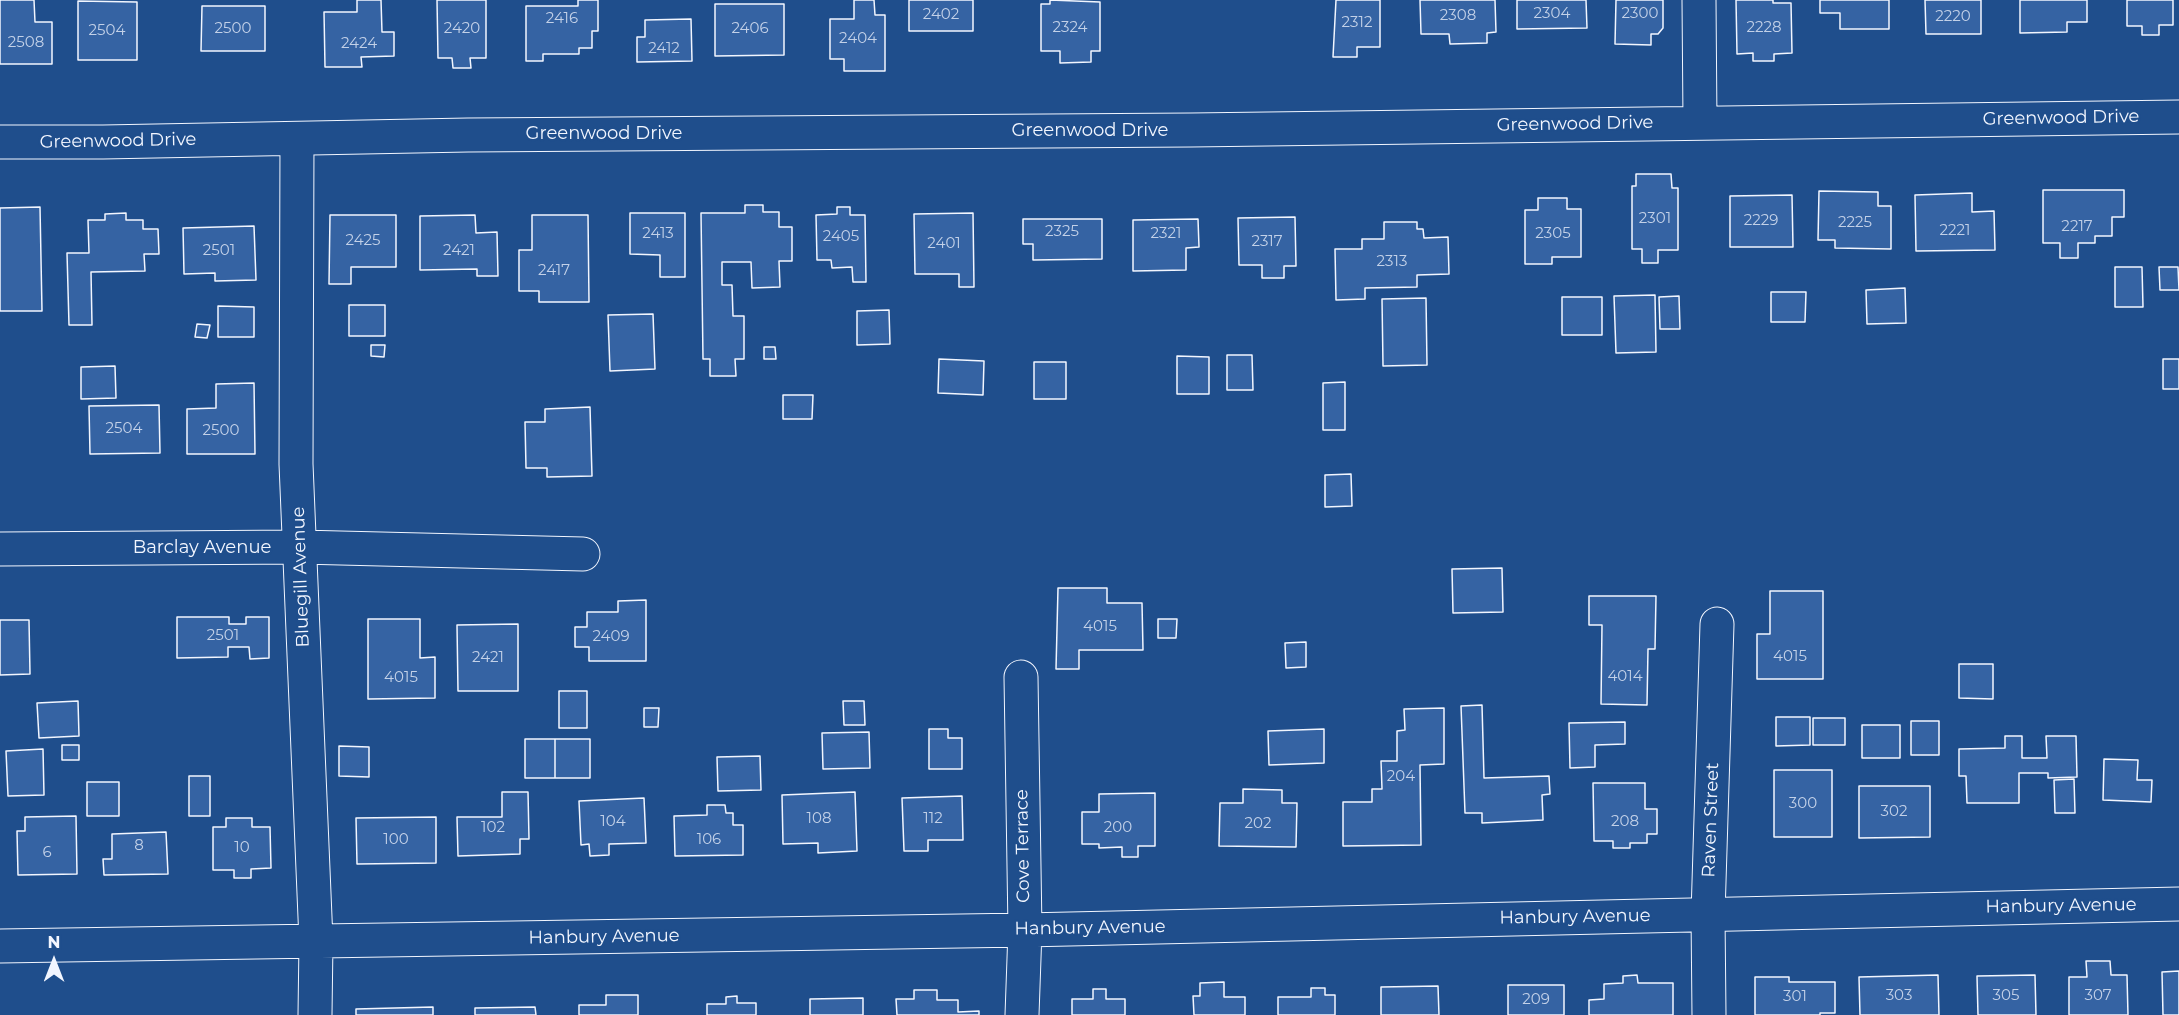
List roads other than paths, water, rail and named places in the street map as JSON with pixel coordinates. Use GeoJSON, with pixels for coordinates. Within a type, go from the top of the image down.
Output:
{"type":"FeatureCollection","features":[{"type":"Feature","properties":{"kind":"street"},"geometry":{"type":"LineString","coordinates":[[1699,0],[1700,122]]}},
{"type":"Feature","properties":{"kind":"street","name":"Greenwood Drive"},"geometry":{"type":"LineString","coordinates":[[0,142],[2179,117]]}},
{"type":"Feature","properties":{"kind":"street","name":"Bluegill Avenue"},"geometry":{"type":"LineString","coordinates":[[297,139],[296,464],[316,941],[315,1015]]}},
{"type":"Feature","properties":{"kind":"street","name":"Barclay Avenue"},"geometry":{"type":"LineString","coordinates":[[0,549],[300,547],[583,554]]}},
{"type":"Feature","properties":{"kind":"street","name":"Raven Street"},"geometry":{"type":"LineString","coordinates":[[1709,1015],[1708,914],[1717,624]]}},
{"type":"Feature","properties":{"kind":"street","name":"Cove Terrace"},"geometry":{"type":"LineString","coordinates":[[1021,677],[1024,930],[1022,1015]]}},
{"type":"Feature","properties":{"kind":"street","name":"Hanbury Avenue"},"geometry":{"type":"LineString","coordinates":[[0,946],[1024,930],[2179,904]]}}]}
